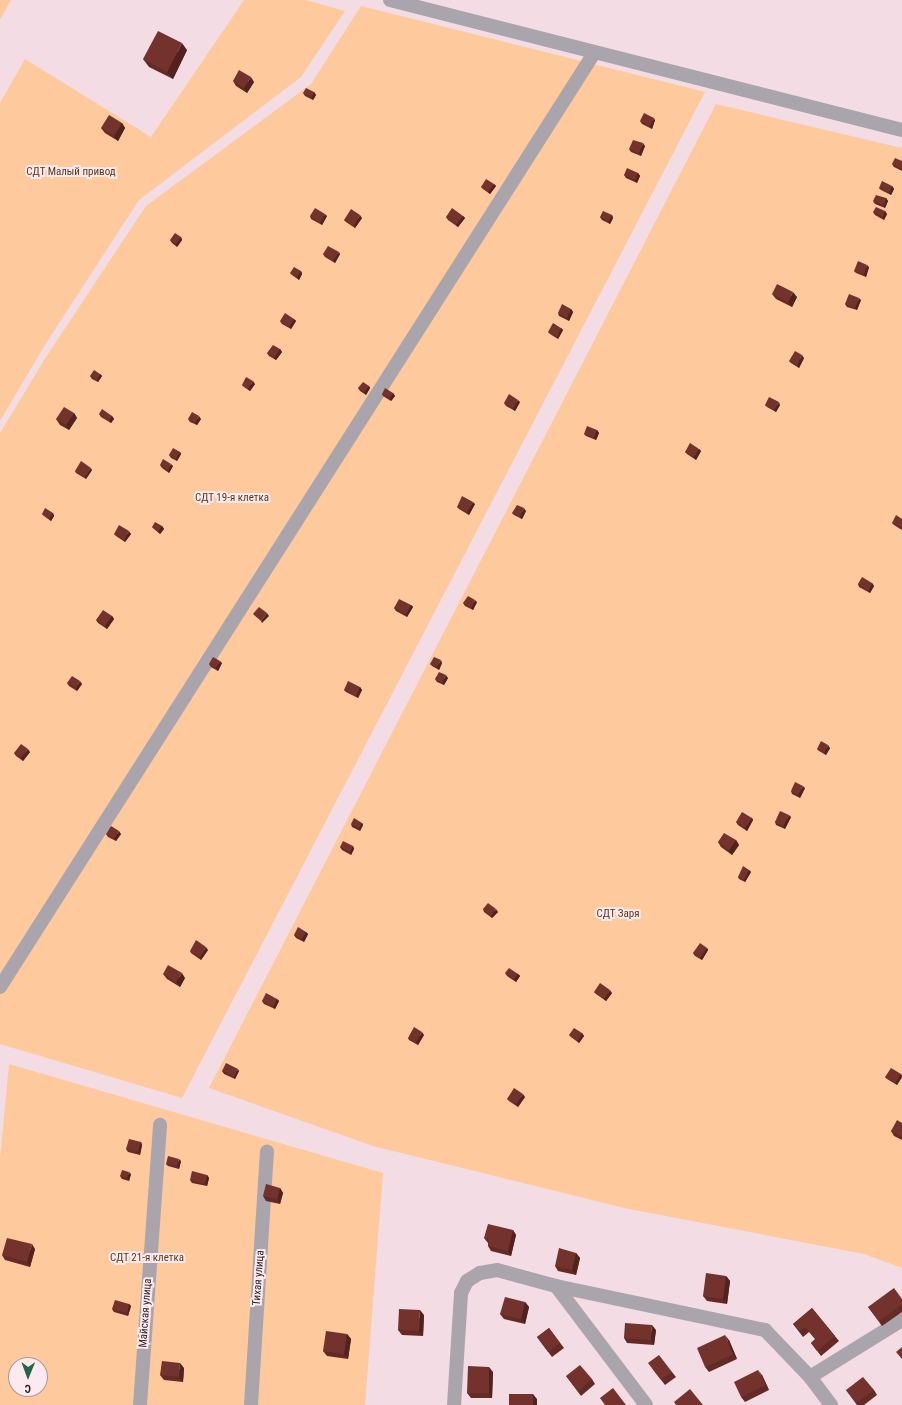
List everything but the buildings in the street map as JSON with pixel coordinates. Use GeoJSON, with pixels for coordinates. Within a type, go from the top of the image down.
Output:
{"type":"FeatureCollection","features":[{"type":"Feature","properties":{"kind":"street"},"geometry":{"type":"LineString","coordinates":[[390,0],[902,130]]}},
{"type":"Feature","properties":{"kind":"street"},"geometry":{"type":"LineString","coordinates":[[0,987],[594,53]]}},
{"type":"Feature","properties":{"kind":"street","name":"Майская улица"},"geometry":{"type":"LineString","coordinates":[[140,1405],[160,1125]]}},
{"type":"Feature","properties":{"kind":"street","name":"Тихая улица"},"geometry":{"type":"LineString","coordinates":[[251,1405],[267,1152]]}},
{"type":"Feature","properties":{"kind":"street"},"geometry":{"type":"LineString","coordinates":[[454,1405],[461,1293],[467,1281],[480,1274],[497,1270],[556,1286],[765,1330],[810,1377],[832,1405]]}},
{"type":"Feature","properties":{"kind":"street"},"geometry":{"type":"LineString","coordinates":[[556,1286],[646,1405]]}},
{"type":"Feature","properties":{"kind":"street"},"geometry":{"type":"LineString","coordinates":[[810,1377],[902,1320]]}},
{"type":"Feature","properties":{"kind":"green space"},"geometry":{"type":"Polygon","coordinates":[[[0,0],[11,0],[0,20],[0,0]]]}},
{"type":"Feature","properties":{"kind":"green space","name":"СДТ Малый привод"},"geometry":{"type":"Polygon","coordinates":[[[244,0],[306,0],[345,11],[301,77],[139,200],[45,345],[0,421],[0,103],[25,59],[151,137],[244,0]]]}},
{"type":"Feature","properties":{"kind":"green space","name":"СДТ 19-я клетка"},"geometry":{"type":"Polygon","coordinates":[[[361,6],[705,92],[182,1098],[0,1044],[0,433],[46,357],[146,206],[311,84],[361,6]]]}},
{"type":"Feature","properties":{"kind":"green space","name":"СДТ Заря"},"geometry":{"type":"Polygon","coordinates":[[[716,104],[902,148],[902,1268],[864,1254],[624,1208],[373,1146],[209,1088],[716,104]]]}},
{"type":"Feature","properties":{"kind":"green space","name":"СДТ 21-я клетка"},"geometry":{"type":"Polygon","coordinates":[[[9,1064],[383,1173],[365,1405],[0,1405],[0,1159],[9,1064]]]}}]}
